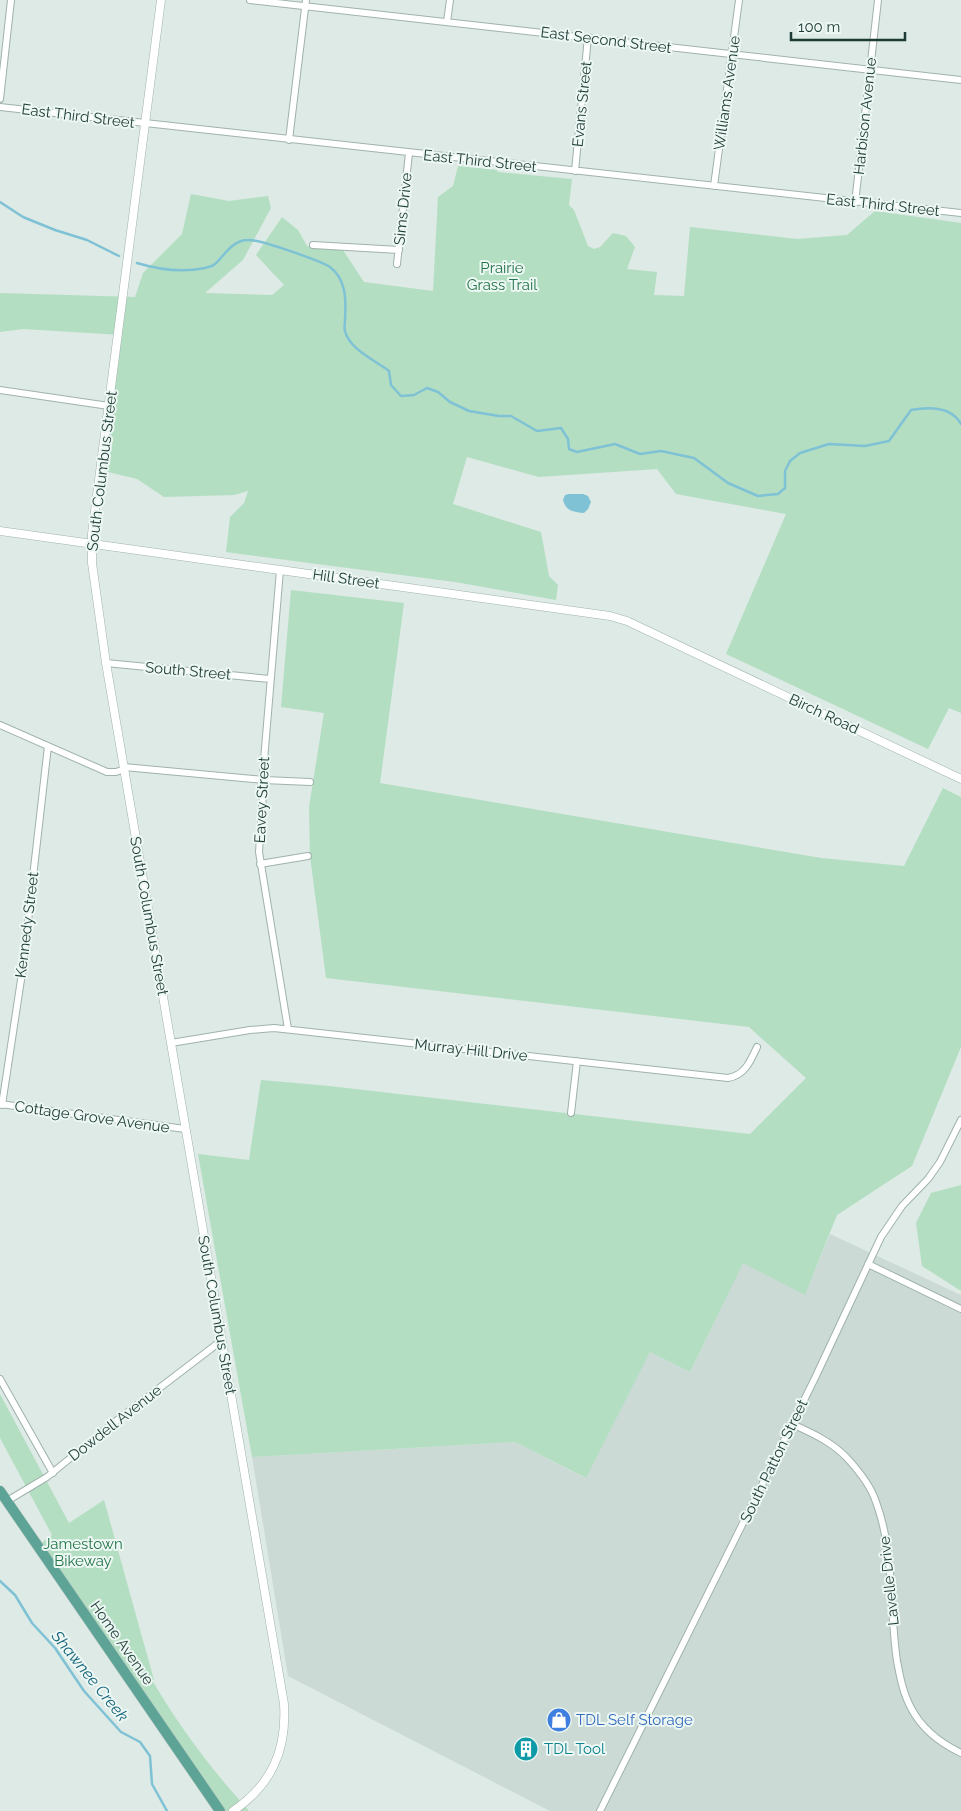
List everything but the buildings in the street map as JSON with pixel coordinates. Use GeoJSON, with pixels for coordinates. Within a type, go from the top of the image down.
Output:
{"type":"FeatureCollection","features":[{"type":"Feature","properties":{"kind":"main road","name":"Home Avenue"},"geometry":{"type":"LineString","coordinates":[[0,1491],[220,1811]]}},
{"type":"Feature","properties":{"kind":"street"},"geometry":{"type":"LineString","coordinates":[[0,99],[11,0]]}},
{"type":"Feature","properties":{"kind":"street","name":"South Columbus Street"},"geometry":{"type":"LineString","coordinates":[[161,0],[92,544],[92,563],[106,663],[284,1704],[284,1733],[277,1759],[269,1776],[245,1803],[233,1811]]}},
{"type":"Feature","properties":{"kind":"street","name":"East Second Street"},"geometry":{"type":"LineString","coordinates":[[250,0],[305,3],[448,22],[961,80]]}},
{"type":"Feature","properties":{"kind":"street"},"geometry":{"type":"LineString","coordinates":[[448,22],[450,0]]}},
{"type":"Feature","properties":{"kind":"street","name":"Williams Avenue"},"geometry":{"type":"LineString","coordinates":[[714,186],[739,0]]}},
{"type":"Feature","properties":{"kind":"street","name":"Harbison Avenue"},"geometry":{"type":"LineString","coordinates":[[856,202],[878,0]]}},
{"type":"Feature","properties":{"kind":"street"},"geometry":{"type":"LineString","coordinates":[[289,140],[305,3]]}},
{"type":"Feature","properties":{"kind":"street","name":"Evans Street"},"geometry":{"type":"LineString","coordinates":[[575,171],[588,37]]}},
{"type":"Feature","properties":{"kind":"street","name":"East Third Street"},"geometry":{"type":"LineString","coordinates":[[0,107],[961,213]]}},
{"type":"Feature","properties":{"kind":"street","name":"Sims Drive"},"geometry":{"type":"LineString","coordinates":[[397,264],[409,153]]}},
{"type":"Feature","properties":{"kind":"street"},"geometry":{"type":"LineString","coordinates":[[313,245],[399,250]]}},
{"type":"Feature","properties":{"kind":"street"},"geometry":{"type":"LineString","coordinates":[[0,390],[109,406]]}},
{"type":"Feature","properties":{"kind":"street","name":"Hill Street"},"geometry":{"type":"LineString","coordinates":[[0,532],[599,613],[627,621],[686,649]]}},
{"type":"Feature","properties":{"kind":"street","name":"Eavey Street"},"geometry":{"type":"LineString","coordinates":[[280,570],[259,837],[260,864],[288,1029]]}},
{"type":"Feature","properties":{"kind":"street","name":"Birch Road"},"geometry":{"type":"LineString","coordinates":[[686,649],[961,779]]}},
{"type":"Feature","properties":{"kind":"street","name":"South Street"},"geometry":{"type":"LineString","coordinates":[[106,663],[270,679]]}},
{"type":"Feature","properties":{"kind":"street"},"geometry":{"type":"LineString","coordinates":[[0,725],[107,772],[116,772],[124,768],[310,782]]}},
{"type":"Feature","properties":{"kind":"street","name":"Kennedy Street"},"geometry":{"type":"LineString","coordinates":[[1,1104],[22,973],[48,746]]}},
{"type":"Feature","properties":{"kind":"street"},"geometry":{"type":"LineString","coordinates":[[260,864],[308,856]]}},
{"type":"Feature","properties":{"kind":"street","name":"Murray Hill Drive"},"geometry":{"type":"LineString","coordinates":[[171,1043],[274,1028],[728,1078],[745,1070],[757,1047]]}},
{"type":"Feature","properties":{"kind":"street"},"geometry":{"type":"LineString","coordinates":[[571,1113],[577,1061]]}},
{"type":"Feature","properties":{"kind":"street","name":"Cottage Grove Avenue"},"geometry":{"type":"LineString","coordinates":[[1,1104],[185,1129]]}},
{"type":"Feature","properties":{"kind":"street","name":"South Patton Street"},"geometry":{"type":"LineString","coordinates":[[600,1811],[792,1424],[868,1264],[891,1220],[928,1179],[940,1162],[961,1120]]}},
{"type":"Feature","properties":{"kind":"street"},"geometry":{"type":"LineString","coordinates":[[868,1264],[961,1309]]}},
{"type":"Feature","properties":{"kind":"street","name":"Dowdell Avenue"},"geometry":{"type":"LineString","coordinates":[[7,1501],[53,1472],[221,1341]]}},
{"type":"Feature","properties":{"kind":"street"},"geometry":{"type":"LineString","coordinates":[[0,1379],[53,1472]]}},
{"type":"Feature","properties":{"kind":"street","name":"Lavelle Drive"},"geometry":{"type":"LineString","coordinates":[[792,1424],[818,1436],[846,1457],[865,1481],[876,1501],[887,1541],[895,1643],[903,1688],[911,1709],[920,1722],[940,1741],[961,1753]]}},
{"type":"Feature","properties":{"kind":"shaded area"},"geometry":{"type":"Polygon","coordinates":[[[830,1234],[961,1295],[961,1811],[550,1811],[288,1676],[252,1457],[515,1442],[585,1478],[650,1352],[690,1372],[743,1262],[805,1294],[830,1234]]]}},
{"type":"Feature","properties":{"kind":"green space","name":"Prairie Grass Trail"},"geometry":{"type":"Polygon","coordinates":[[[458,166],[572,179],[569,205],[574,210],[588,246],[594,249],[600,247],[613,233],[626,236],[635,247],[627,269],[657,272],[654,295],[684,296],[690,227],[797,239],[847,235],[875,211],[961,223],[961,713],[949,708],[928,749],[726,654],[786,514],[676,494],[657,469],[539,477],[467,457],[453,504],[541,532],[549,576],[558,585],[556,600],[455,582],[226,552],[230,517],[244,503],[248,491],[234,495],[164,497],[137,479],[104,471],[122,335],[23,329],[0,332],[0,293],[135,297],[143,273],[182,234],[191,194],[229,201],[268,196],[271,208],[243,260],[205,293],[272,295],[284,285],[256,255],[282,217],[298,230],[307,246],[343,250],[364,282],[433,291],[438,197],[453,186],[458,166]]]}},
{"type":"Feature","properties":{"kind":"green space"},"geometry":{"type":"Polygon","coordinates":[[[291,590],[404,603],[380,783],[821,858],[904,866],[943,788],[961,797],[961,1047],[912,1166],[837,1215],[805,1295],[743,1263],[690,1372],[650,1352],[586,1478],[515,1442],[252,1457],[198,1154],[249,1160],[261,1080],[329,1086],[750,1134],[806,1078],[749,1027],[326,978],[310,856],[309,807],[324,713],[281,707],[291,590]]]}},
{"type":"Feature","properties":{"kind":"green space"},"geometry":{"type":"Polygon","coordinates":[[[961,1185],[961,1291],[922,1266],[916,1223],[931,1193],[961,1185]]]}},
{"type":"Feature","properties":{"kind":"green space","name":"Jamestown Bikeway"},"geometry":{"type":"Polygon","coordinates":[[[0,1394],[69,1523],[104,1500],[154,1680],[152,1680],[197,1748],[249,1811],[223,1811],[38,1546],[52,1535],[0,1438],[0,1394]]]}},
{"type":"Feature","properties":{"kind":"water"},"geometry":{"type":"Polygon","coordinates":[[[565,495],[588,496],[591,502],[584,513],[573,511],[566,507],[563,500],[565,495]]]}},
{"type":"Feature","properties":{"kind":"waterway"},"geometry":{"type":"LineString","coordinates":[[0,202],[23,217],[87,240],[119,256]]}},
{"type":"Feature","properties":{"kind":"waterway"},"geometry":{"type":"LineString","coordinates":[[137,263],[171,270],[205,268],[214,265],[233,245],[248,240],[264,243],[303,256],[324,264],[336,272],[344,291],[345,331],[348,337],[357,349],[389,371],[391,385],[401,396],[414,395],[427,388],[438,392],[450,402],[469,411],[511,416],[537,431],[561,428],[568,439],[569,449],[577,452],[615,444],[640,454],[661,451],[694,458],[728,483],[758,496],[778,494],[785,488],[785,471],[790,461],[800,453],[829,444],[865,446],[889,441],[911,410],[939,409],[957,418],[961,424]]}},
{"type":"Feature","properties":{"kind":"waterway","name":"Shawnee Creek"},"geometry":{"type":"LineString","coordinates":[[0,1581],[15,1595],[32,1623],[55,1648],[84,1691],[121,1732],[140,1742],[150,1756],[152,1784],[167,1811]]}},
{"type":"Feature","properties":{"kind":"place","name":"TDL Self Storage"},"geometry":{"type":"Point","coordinates":[559,1720]}},
{"type":"Feature","properties":{"kind":"place","name":"TDL Tool"},"geometry":{"type":"Point","coordinates":[526,1749]}}]}
